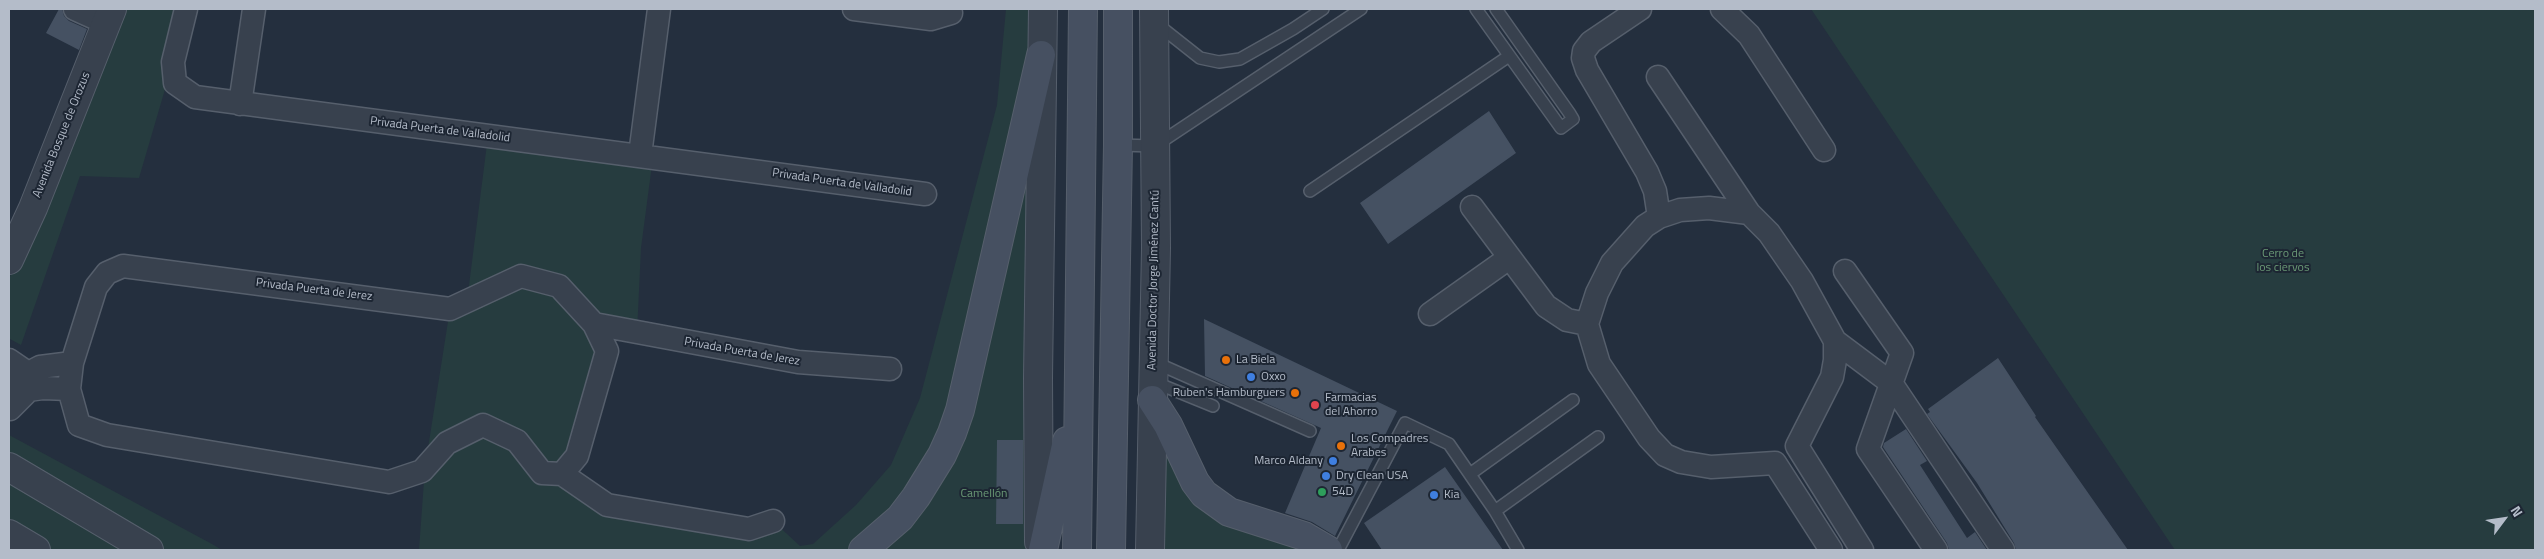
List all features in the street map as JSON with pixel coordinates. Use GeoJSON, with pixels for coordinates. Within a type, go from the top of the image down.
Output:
{"type":"FeatureCollection","features":[{"type":"Feature","properties":{"kind":"main road"},"geometry":{"type":"LineString","coordinates":[[1077,550],[1083,9]]}},
{"type":"Feature","properties":{"kind":"main road"},"geometry":{"type":"LineString","coordinates":[[1111,550],[1118,145],[1118,9]]}},
{"type":"Feature","properties":{"kind":"main road"},"geometry":{"type":"LineString","coordinates":[[863,550],[887,531],[916,497],[942,455],[952,433],[960,410],[1042,55]]}},
{"type":"Feature","properties":{"kind":"main road"},"geometry":{"type":"LineString","coordinates":[[1153,381],[1168,425],[1196,482],[1204,494],[1229,512],[1304,536],[1328,550]]}},
{"type":"Feature","properties":{"kind":"main road"},"geometry":{"type":"LineString","coordinates":[[1043,550],[1079,383]]}},
{"type":"Feature","properties":{"kind":"street"},"geometry":{"type":"LineString","coordinates":[[75,9],[109,16]]}},
{"type":"Feature","properties":{"kind":"street","name":"Privada Puerta de Valladolid"},"geometry":{"type":"LineString","coordinates":[[186,9],[173,62],[175,83],[196,97],[925,194]]}},
{"type":"Feature","properties":{"kind":"street"},"geometry":{"type":"LineString","coordinates":[[240,104],[254,9]]}},
{"type":"Feature","properties":{"kind":"street"},"geometry":{"type":"LineString","coordinates":[[640,155],[659,9]]}},
{"type":"Feature","properties":{"kind":"street"},"geometry":{"type":"LineString","coordinates":[[854,9],[931,19],[951,13]]}},
{"type":"Feature","properties":{"kind":"street"},"geometry":{"type":"LineString","coordinates":[[1039,550],[1038,378],[1043,9]]}},
{"type":"Feature","properties":{"kind":"street"},"geometry":{"type":"LineString","coordinates":[[1640,9],[1591,42],[1584,51],[1583,58],[1587,70],[1648,172],[1655,191],[1659,217]]}},
{"type":"Feature","properties":{"kind":"street"},"geometry":{"type":"LineString","coordinates":[[1722,9],[1749,35],[1824,150]]}},
{"type":"Feature","properties":{"kind":"street","name":"Avenida Doctor Jorge Jiménez Cantú"},"geometry":{"type":"LineString","coordinates":[[1150,550],[1155,146],[1154,15]]}},
{"type":"Feature","properties":{"kind":"street","name":"Avenida Bosque de Orozus"},"geometry":{"type":"LineString","coordinates":[[9,260],[33,208],[109,16]]}},
{"type":"Feature","properties":{"kind":"street"},"geometry":{"type":"LineString","coordinates":[[1658,77],[1749,213],[1769,232],[1802,281],[1835,341],[1890,383],[2003,550]]}},
{"type":"Feature","properties":{"kind":"street"},"geometry":{"type":"LineString","coordinates":[[1472,207],[1546,306],[1567,320],[1587,324]]}},
{"type":"Feature","properties":{"kind":"street"},"geometry":{"type":"LineString","coordinates":[[1749,213],[1709,208],[1680,210],[1659,217],[1634,237],[1612,262],[1597,293],[1587,324],[1599,364],[1649,438],[1665,455],[1681,462],[1711,466],[1775,463],[1831,550]]}},
{"type":"Feature","properties":{"kind":"street"},"geometry":{"type":"LineString","coordinates":[[1430,314],[1509,258]]}},
{"type":"Feature","properties":{"kind":"street","name":"Privada Puerta de Jerez"},"geometry":{"type":"LineString","coordinates":[[562,474],[577,456],[607,351],[594,324],[558,286],[521,276],[450,309],[124,266],[107,273],[96,287],[72,363],[69,389],[79,424],[107,435],[389,482],[422,471],[447,443],[483,425],[517,440],[542,473],[562,474],[607,505],[749,529],[773,521]]}},
{"type":"Feature","properties":{"kind":"street"},"geometry":{"type":"LineString","coordinates":[[1845,271],[1902,352],[1868,450],[1936,550]]}},
{"type":"Feature","properties":{"kind":"street","name":"Privada Puerta de Jerez"},"geometry":{"type":"LineString","coordinates":[[594,324],[798,362],[890,370]]}},
{"type":"Feature","properties":{"kind":"street"},"geometry":{"type":"LineString","coordinates":[[1835,341],[1835,360],[1832,377],[1797,446],[1862,550]]}},
{"type":"Feature","properties":{"kind":"street"},"geometry":{"type":"LineString","coordinates":[[9,360],[28,382]]}},
{"type":"Feature","properties":{"kind":"street"},"geometry":{"type":"LineString","coordinates":[[9,410],[40,367],[72,363]]}},
{"type":"Feature","properties":{"kind":"street"},"geometry":{"type":"LineString","coordinates":[[9,398],[21,377],[28,382],[69,389]]}},
{"type":"Feature","properties":{"kind":"street"},"geometry":{"type":"LineString","coordinates":[[9,468],[149,550]]}},
{"type":"Feature","properties":{"kind":"street"},"geometry":{"type":"LineString","coordinates":[[1788,483],[1810,468]]}},
{"type":"Feature","properties":{"kind":"street"},"geometry":{"type":"LineString","coordinates":[[9,534],[36,550]]}},
{"type":"Feature","properties":{"kind":"lane"},"geometry":{"type":"LineString","coordinates":[[1154,15],[1200,58],[1219,62],[1240,59],[1293,29],[1323,9]]}},
{"type":"Feature","properties":{"kind":"lane"},"geometry":{"type":"LineString","coordinates":[[1118,145],[1155,146],[1361,9]]}},
{"type":"Feature","properties":{"kind":"lane"},"geometry":{"type":"LineString","coordinates":[[1476,9],[1561,128],[1573,119],[1496,9]]}},
{"type":"Feature","properties":{"kind":"lane"},"geometry":{"type":"LineString","coordinates":[[1310,191],[1509,56]]}},
{"type":"Feature","properties":{"kind":"lane"},"geometry":{"type":"LineString","coordinates":[[1153,381],[1213,406]]}},
{"type":"Feature","properties":{"kind":"lane"},"geometry":{"type":"LineString","coordinates":[[1153,381],[1310,430]]}},
{"type":"Feature","properties":{"kind":"lane"},"geometry":{"type":"LineString","coordinates":[[1470,474],[1573,400]]}},
{"type":"Feature","properties":{"kind":"lane"},"geometry":{"type":"LineString","coordinates":[[1338,550],[1404,423],[1449,444],[1495,511],[1518,550]]}},
{"type":"Feature","properties":{"kind":"lane"},"geometry":{"type":"LineString","coordinates":[[1495,511],[1598,437]]}},
{"type":"Feature","properties":{"kind":"green space"},"geometry":{"type":"Polygon","coordinates":[[[112,9],[186,9],[173,62],[139,178],[80,176],[21,345],[10,339],[9,341],[9,279],[39,210],[112,9]]]}},
{"type":"Feature","properties":{"kind":"green space","name":"Camellón"},"geometry":{"type":"Polygon","coordinates":[[[1006,9],[1043,9],[1039,550],[419,550],[425,467],[450,309],[467,301],[488,136],[653,157],[641,248],[637,333],[595,324],[607,351],[562,474],[607,505],[773,521],[800,546],[813,544],[856,505],[891,465],[920,398],[997,105],[1006,9]]]}},
{"type":"Feature","properties":{"kind":"green space","name":"Cerro de los ciervos"},"geometry":{"type":"Polygon","coordinates":[[[1811,9],[2535,9],[2535,550],[2175,550],[1811,9]]]}},
{"type":"Feature","properties":{"kind":"green space"},"geometry":{"type":"Polygon","coordinates":[[[1152,400],[1195,482],[1328,550],[1152,550],[1152,400]]]}},
{"type":"Feature","properties":{"kind":"green space"},"geometry":{"type":"Polygon","coordinates":[[[9,435],[222,550],[151,550],[9,463],[9,435]]]}},
{"type":"Feature","properties":{"kind":"green space"},"geometry":{"type":"Polygon","coordinates":[[[9,468],[149,550],[39,550],[9,532],[9,468]]]}},
{"type":"Feature","properties":{"kind":"building"},"geometry":{"type":"Polygon","coordinates":[[[59,9],[62,9],[64,16],[69,21],[87,29],[79,50],[46,33],[59,9]]]}},
{"type":"Feature","properties":{"kind":"building"},"geometry":{"type":"Polygon","coordinates":[[[1489,111],[1516,153],[1388,244],[1360,203],[1489,111]]]}},
{"type":"Feature","properties":{"kind":"building"},"geometry":{"type":"Polygon","coordinates":[[[1204,319],[1397,411],[1335,536],[1312,522],[1285,513],[1321,428],[1205,376],[1204,319]]]}},
{"type":"Feature","properties":{"kind":"building"},"geometry":{"type":"Polygon","coordinates":[[[1998,358],[2035,417],[2128,550],[2016,550],[2014,543],[1977,483],[1927,414],[1930,412],[1928,409],[1998,358]]]}},
{"type":"Feature","properties":{"kind":"building"},"geometry":{"type":"Polygon","coordinates":[[[1906,429],[1927,461],[1920,465],[1967,538],[1975,532],[1987,550],[1949,550],[1947,543],[1883,447],[1884,443],[1906,429]]]}},
{"type":"Feature","properties":{"kind":"building"},"geometry":{"type":"Polygon","coordinates":[[[997,440],[1023,440],[1023,524],[996,524],[997,440]]]}},
{"type":"Feature","properties":{"kind":"building","name":"Kia"},"geometry":{"type":"Polygon","coordinates":[[[1445,467],[1503,550],[1382,550],[1364,523],[1445,467]]]}},
{"type":"Feature","properties":{"kind":"place","name":"La Biela"},"geometry":{"type":"Point","coordinates":[1226,360]}},
{"type":"Feature","properties":{"kind":"place","name":"Oxxo"},"geometry":{"type":"Point","coordinates":[1251,377]}},
{"type":"Feature","properties":{"kind":"place","name":"Ruben's Hamburguers"},"geometry":{"type":"Point","coordinates":[1295,393]}},
{"type":"Feature","properties":{"kind":"place","name":"Farmacias del Ahorro"},"geometry":{"type":"Point","coordinates":[1315,405]}},
{"type":"Feature","properties":{"kind":"place","name":"Los Compadres Arabes"},"geometry":{"type":"Point","coordinates":[1341,446]}},
{"type":"Feature","properties":{"kind":"place","name":"Marco Aldany"},"geometry":{"type":"Point","coordinates":[1333,461]}},
{"type":"Feature","properties":{"kind":"place","name":"Dry Clean USA"},"geometry":{"type":"Point","coordinates":[1326,476]}},
{"type":"Feature","properties":{"kind":"place","name":"54D"},"geometry":{"type":"Point","coordinates":[1322,492]}},
{"type":"Feature","properties":{"kind":"place","name":"Kia"},"geometry":{"type":"Point","coordinates":[1434,495]}}]}
